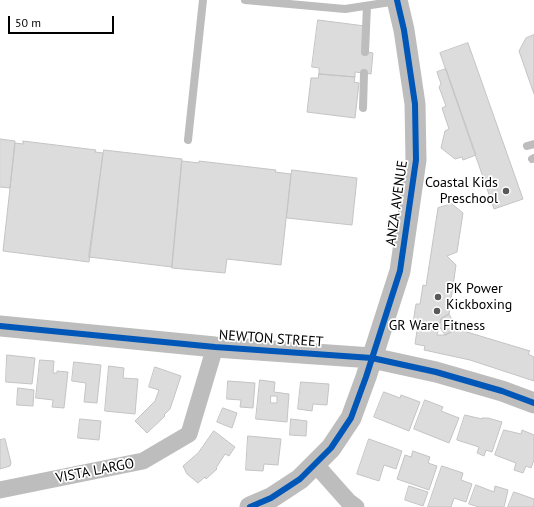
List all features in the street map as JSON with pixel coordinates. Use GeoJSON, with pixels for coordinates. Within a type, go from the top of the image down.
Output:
{"type":"FeatureCollection","features":[{"type":"Feature","properties":{"kind":"street","name":"ANZA AVENUE"},"geometry":{"type":"LineString","coordinates":[[250,507],[284,490],[316,465],[331,448],[351,418],[400,271],[416,168],[415,104],[404,30],[397,1]]}},
{"type":"Feature","properties":{"kind":"street","name":"NEWTON STREET"},"geometry":{"type":"LineString","coordinates":[[0,326],[216,347],[372,358],[436,372],[502,391],[534,403]]}},
{"type":"Feature","properties":{"kind":"street","name":"VISTA LARGO"},"geometry":{"type":"LineString","coordinates":[[0,490],[143,461],[189,434],[216,347]]}},
{"type":"Feature","properties":{"kind":"street"},"geometry":{"type":"LineString","coordinates":[[316,465],[348,501],[356,507]]}},
{"type":"Feature","properties":{"kind":"lane"},"geometry":{"type":"LineString","coordinates":[[188,140],[203,0]]}},
{"type":"Feature","properties":{"kind":"lane"},"geometry":{"type":"LineString","coordinates":[[245,0],[345,8],[397,1]]}},
{"type":"Feature","properties":{"kind":"lane"},"geometry":{"type":"LineString","coordinates":[[340,0],[345,8]]}},
{"type":"Feature","properties":{"kind":"lane"},"geometry":{"type":"LineString","coordinates":[[366,52],[368,6]]}},
{"type":"Feature","properties":{"kind":"lane"},"geometry":{"type":"LineString","coordinates":[[363,108],[364,73]]}},
{"type":"Feature","properties":{"kind":"building"},"geometry":{"type":"Polygon","coordinates":[[[318,20],[365,26],[362,51],[373,53],[371,74],[355,72],[355,77],[319,74],[319,68],[312,67],[318,20]]]}},
{"type":"Feature","properties":{"kind":"building"},"geometry":{"type":"Polygon","coordinates":[[[534,35],[534,94],[519,51],[526,38],[534,35]]]}},
{"type":"Feature","properties":{"kind":"building"},"geometry":{"type":"Polygon","coordinates":[[[468,43],[523,199],[494,209],[440,53],[468,43]]]}},
{"type":"Feature","properties":{"kind":"building"},"geometry":{"type":"Polygon","coordinates":[[[446,69],[476,155],[463,160],[462,157],[455,159],[441,148],[445,131],[449,129],[442,108],[446,106],[439,87],[441,84],[437,72],[446,69]]]}},
{"type":"Feature","properties":{"kind":"building"},"geometry":{"type":"Polygon","coordinates":[[[319,74],[355,77],[354,82],[359,83],[355,118],[307,112],[311,78],[318,78],[319,74]]]}},
{"type":"Feature","properties":{"kind":"building"},"geometry":{"type":"Polygon","coordinates":[[[0,139],[15,141],[10,188],[0,187],[0,139]]]}},
{"type":"Feature","properties":{"kind":"building"},"geometry":{"type":"Polygon","coordinates":[[[23,141],[96,150],[95,152],[103,153],[89,262],[3,251],[15,143],[23,144],[23,141]]]}},
{"type":"Feature","properties":{"kind":"building"},"geometry":{"type":"Polygon","coordinates":[[[104,150],[182,159],[172,267],[89,257],[104,150]]]}},
{"type":"Feature","properties":{"kind":"building"},"geometry":{"type":"Polygon","coordinates":[[[182,161],[199,163],[199,161],[276,170],[275,172],[291,174],[281,265],[227,259],[225,273],[172,268],[182,161]]]}},
{"type":"Feature","properties":{"kind":"building"},"geometry":{"type":"Polygon","coordinates":[[[292,170],[357,178],[352,225],[287,218],[292,170]]]}},
{"type":"Feature","properties":{"kind":"building"},"geometry":{"type":"Polygon","coordinates":[[[452,204],[463,213],[457,252],[447,256],[456,265],[449,314],[441,319],[437,335],[445,335],[457,329],[530,351],[528,354],[534,357],[534,381],[470,360],[424,350],[425,346],[415,344],[418,324],[413,323],[416,304],[420,304],[423,285],[426,286],[438,208],[452,204]]]}},
{"type":"Feature","properties":{"kind":"building"},"geometry":{"type":"Polygon","coordinates":[[[449,314],[457,329],[445,335],[439,326],[441,319],[449,314]]]}},
{"type":"Feature","properties":{"kind":"building"},"geometry":{"type":"Polygon","coordinates":[[[7,355],[35,358],[32,384],[6,382],[7,355]]]}},
{"type":"Feature","properties":{"kind":"building"},"geometry":{"type":"Polygon","coordinates":[[[40,360],[54,361],[53,373],[57,373],[57,371],[68,372],[64,408],[52,407],[53,400],[36,398],[40,360]]]}},
{"type":"Feature","properties":{"kind":"building"},"geometry":{"type":"Polygon","coordinates":[[[74,362],[101,365],[97,403],[84,402],[86,383],[72,381],[74,362]]]}},
{"type":"Feature","properties":{"kind":"building"},"geometry":{"type":"Polygon","coordinates":[[[109,366],[124,368],[123,378],[138,379],[135,414],[105,411],[109,366]]]}},
{"type":"Feature","properties":{"kind":"building"},"geometry":{"type":"Polygon","coordinates":[[[155,367],[181,376],[170,409],[164,415],[165,416],[147,433],[135,421],[155,401],[159,390],[149,387],[155,367]]]}},
{"type":"Feature","properties":{"kind":"building"},"geometry":{"type":"Polygon","coordinates":[[[260,380],[275,382],[274,392],[289,394],[287,422],[256,419],[260,380]],[[271,396],[271,403],[277,403],[277,396],[271,396]]]}},
{"type":"Feature","properties":{"kind":"building"},"geometry":{"type":"Polygon","coordinates":[[[228,381],[255,383],[253,408],[240,407],[241,400],[227,399],[228,381]]]}},
{"type":"Feature","properties":{"kind":"building"},"geometry":{"type":"Polygon","coordinates":[[[301,382],[329,384],[327,405],[313,404],[312,411],[298,409],[301,382]]]}},
{"type":"Feature","properties":{"kind":"building"},"geometry":{"type":"Polygon","coordinates":[[[18,388],[34,390],[33,406],[17,405],[18,388]]]}},
{"type":"Feature","properties":{"kind":"building"},"geometry":{"type":"Polygon","coordinates":[[[384,392],[400,398],[401,395],[420,402],[409,431],[374,417],[384,392]]]}},
{"type":"Feature","properties":{"kind":"building"},"geometry":{"type":"Polygon","coordinates":[[[425,400],[443,407],[441,411],[459,418],[449,443],[414,429],[425,400]]]}},
{"type":"Feature","properties":{"kind":"building"},"geometry":{"type":"Polygon","coordinates":[[[223,408],[237,413],[232,428],[217,422],[223,408]]]}},
{"type":"Feature","properties":{"kind":"building"},"geometry":{"type":"Polygon","coordinates":[[[465,415],[482,419],[488,418],[502,422],[492,452],[486,450],[484,456],[477,453],[479,447],[457,440],[465,415]]]}},
{"type":"Feature","properties":{"kind":"building"},"geometry":{"type":"Polygon","coordinates":[[[80,419],[101,421],[99,440],[78,438],[80,419]]]}},
{"type":"Feature","properties":{"kind":"building"},"geometry":{"type":"Polygon","coordinates":[[[291,419],[307,421],[306,436],[290,435],[291,419]]]}},
{"type":"Feature","properties":{"kind":"building"},"geometry":{"type":"Polygon","coordinates":[[[504,430],[521,434],[522,430],[534,435],[534,460],[531,468],[526,466],[523,473],[514,470],[516,463],[495,455],[504,430]]]}},
{"type":"Feature","properties":{"kind":"building"},"geometry":{"type":"Polygon","coordinates":[[[214,431],[235,447],[229,456],[225,454],[216,468],[217,469],[206,479],[205,477],[198,483],[187,474],[183,466],[198,453],[214,431]]]}},
{"type":"Feature","properties":{"kind":"building"},"geometry":{"type":"Polygon","coordinates":[[[248,436],[281,439],[278,465],[264,464],[263,471],[246,470],[248,436]]]}},
{"type":"Feature","properties":{"kind":"building"},"geometry":{"type":"Polygon","coordinates":[[[5,439],[11,463],[10,466],[0,469],[0,440],[5,439]]]}},
{"type":"Feature","properties":{"kind":"building"},"geometry":{"type":"Polygon","coordinates":[[[369,439],[402,451],[396,469],[384,465],[379,481],[357,474],[369,439]]]}},
{"type":"Feature","properties":{"kind":"building"},"geometry":{"type":"Polygon","coordinates":[[[413,451],[430,457],[428,463],[437,466],[429,490],[397,479],[405,455],[411,457],[413,451]]]}},
{"type":"Feature","properties":{"kind":"building"},"geometry":{"type":"Polygon","coordinates":[[[442,466],[463,473],[461,480],[472,484],[466,502],[454,498],[451,507],[428,507],[442,466]]]}},
{"type":"Feature","properties":{"kind":"building"},"geometry":{"type":"Polygon","coordinates":[[[476,485],[494,492],[495,486],[508,490],[504,507],[479,507],[469,504],[476,485]]]}},
{"type":"Feature","properties":{"kind":"building"},"geometry":{"type":"Polygon","coordinates":[[[409,486],[428,492],[423,506],[405,500],[409,486]]]}},
{"type":"Feature","properties":{"kind":"building"},"geometry":{"type":"Polygon","coordinates":[[[514,492],[534,499],[534,507],[508,507],[514,492]]]}},
{"type":"Feature","properties":{"kind":"cycle path"},"geometry":{"type":"LineString","coordinates":[[250,507],[271,498],[300,479],[331,448],[351,418],[366,377],[400,271],[416,160],[415,104],[404,30],[397,0]]}},
{"type":"Feature","properties":{"kind":"cycle path"},"geometry":{"type":"LineString","coordinates":[[0,326],[215,347],[372,358],[436,372],[502,391],[534,403]]}},
{"type":"Feature","properties":{"kind":"place","name":"Coastal Kids Preschool"},"geometry":{"type":"Point","coordinates":[506,191]}},
{"type":"Feature","properties":{"kind":"place","name":"PK Power Kickboxing"},"geometry":{"type":"Point","coordinates":[438,297]}},
{"type":"Feature","properties":{"kind":"place","name":"GR Ware Fitness"},"geometry":{"type":"Point","coordinates":[437,311]}}]}
